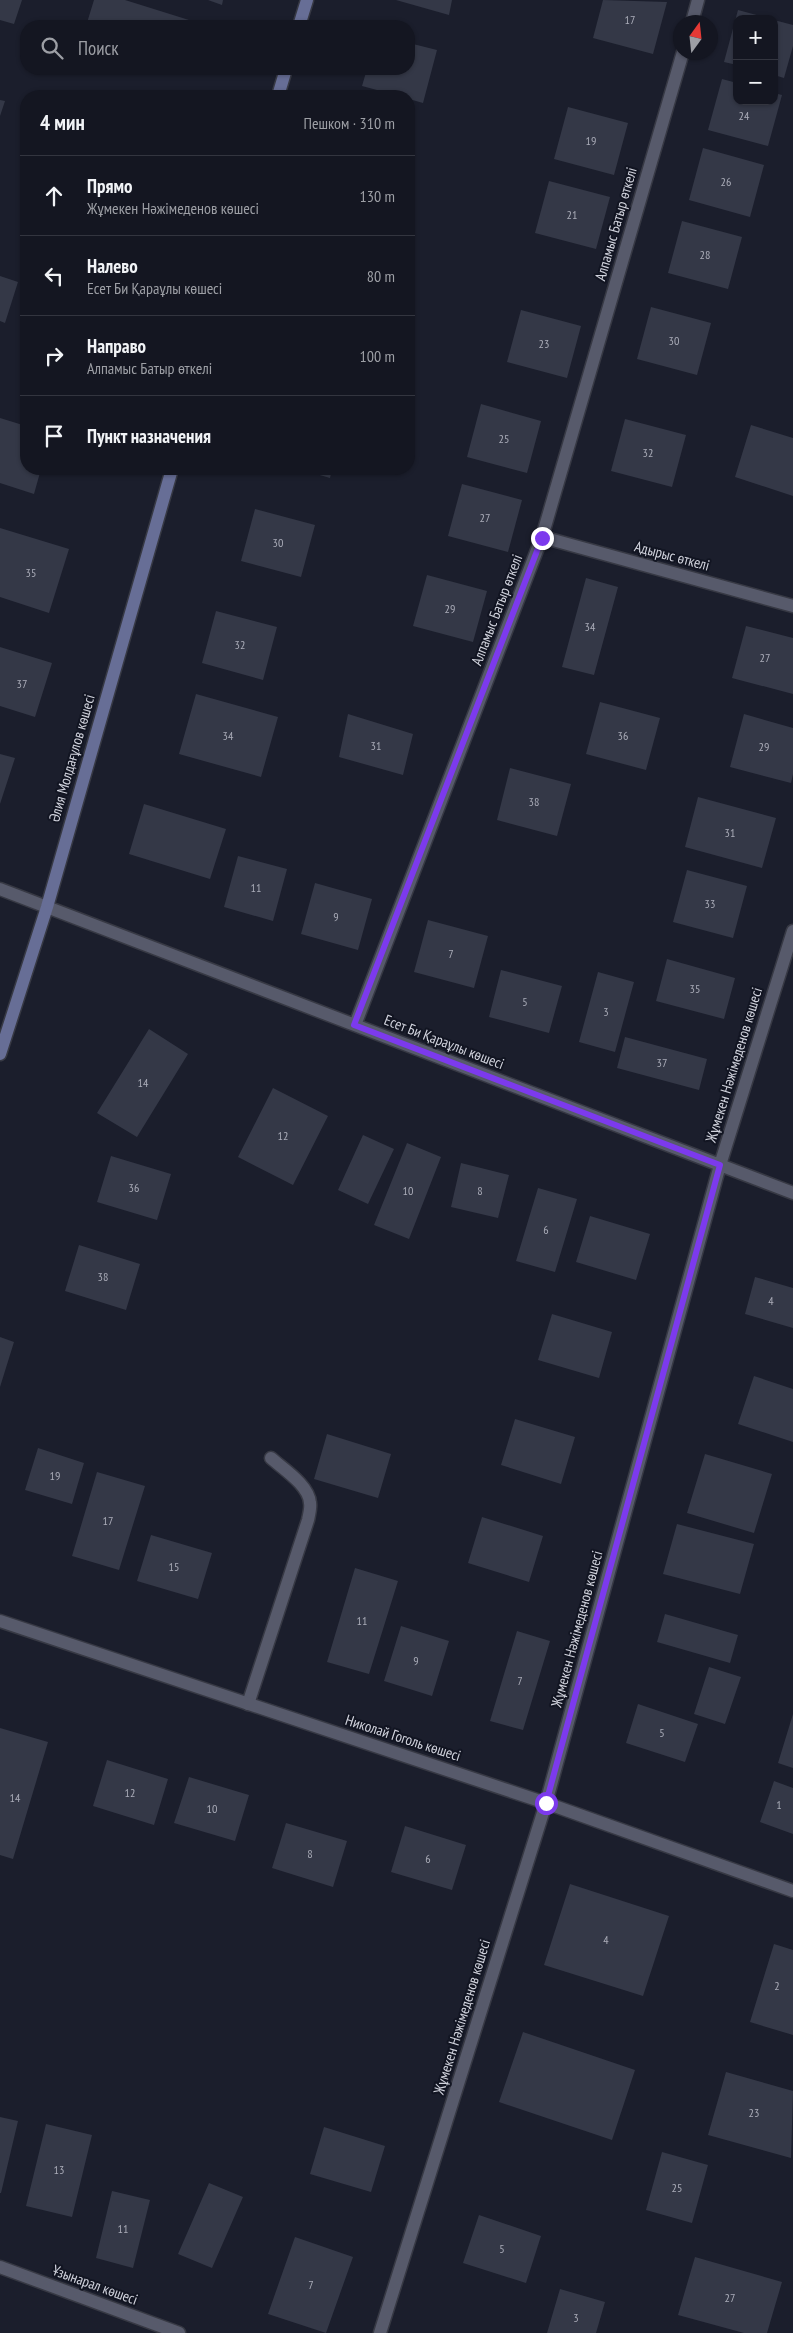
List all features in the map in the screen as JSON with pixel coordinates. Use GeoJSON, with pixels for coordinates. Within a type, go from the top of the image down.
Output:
{"type":"FeatureCollection","features":[{"type":"Feature","properties":{"kind":"main road"},"geometry":{"type":"LineString","coordinates":[[301,20],[307,0]]}},
{"type":"Feature","properties":{"kind":"main road"},"geometry":{"type":"LineString","coordinates":[[280,90],[284,75]]}},
{"type":"Feature","properties":{"kind":"main road","name":"Әлия Молдағұлов көшесі"},"geometry":{"type":"LineString","coordinates":[[0,1054],[47,908],[170,475]]}},
{"type":"Feature","properties":{"kind":"street"},"geometry":{"type":"LineString","coordinates":[[694,15],[698,0]]}},
{"type":"Feature","properties":{"kind":"street","name":"Алпамыс Батыр өткелі"},"geometry":{"type":"LineString","coordinates":[[354,1025],[542,538],[681,60]]}},
{"type":"Feature","properties":{"kind":"street","name":"Адырыс өткелі"},"geometry":{"type":"LineString","coordinates":[[542,538],[793,606]]}},
{"type":"Feature","properties":{"kind":"street","name":"Есет Би Қараұлы көшесі"},"geometry":{"type":"LineString","coordinates":[[0,889],[793,1193]]}},
{"type":"Feature","properties":{"kind":"street","name":"Жұмекен Нәжімеденов көшесі"},"geometry":{"type":"LineString","coordinates":[[380,2333],[546,1803],[720,1165],[793,931]]}},
{"type":"Feature","properties":{"kind":"street"},"geometry":{"type":"LineString","coordinates":[[248,1704],[308,1520],[310,1502],[298,1482],[270,1458]]}},
{"type":"Feature","properties":{"kind":"street","name":"Николай Гоголь көшесі"},"geometry":{"type":"LineString","coordinates":[[0,1621],[546,1803],[793,1891]]}},
{"type":"Feature","properties":{"kind":"street","name":"Ұзынарал көшесі"},"geometry":{"type":"LineString","coordinates":[[0,2267],[179,2333]]}},
{"type":"Feature","properties":{"kind":"building"},"geometry":{"type":"Polygon","coordinates":[[[0,0],[22,0],[14,24],[0,20],[0,0]]]}},
{"type":"Feature","properties":{"kind":"building"},"geometry":{"type":"Polygon","coordinates":[[[94,0],[125,0],[189,20],[88,20],[94,0]]]}},
{"type":"Feature","properties":{"kind":"building"},"geometry":{"type":"Polygon","coordinates":[[[208,0],[223,0],[222,5],[208,0]]]}},
{"type":"Feature","properties":{"kind":"building"},"geometry":{"type":"Polygon","coordinates":[[[396,0],[452,0],[449,15],[396,0]]]}},
{"type":"Feature","properties":{"kind":"building"},"geometry":{"type":"Polygon","coordinates":[[[603,0],[667,2],[653,54],[593,38],[603,0]]]}},
{"type":"Feature","properties":{"kind":"building"},"geometry":{"type":"Polygon","coordinates":[[[738,10],[757,15],[737,15],[738,10]]]}},
{"type":"Feature","properties":{"kind":"building"},"geometry":{"type":"Polygon","coordinates":[[[778,21],[793,25],[793,46],[784,78],[778,76],[778,21]]]}},
{"type":"Feature","properties":{"kind":"building"},"geometry":{"type":"Polygon","coordinates":[[[733,29],[733,64],[724,62],[733,29]]]}},
{"type":"Feature","properties":{"kind":"building"},"geometry":{"type":"Polygon","coordinates":[[[415,44],[437,50],[423,103],[415,101],[415,90],[377,90],[362,86],[365,75],[415,75],[415,44]]]}},
{"type":"Feature","properties":{"kind":"building"},"geometry":{"type":"Polygon","coordinates":[[[722,79],[733,82],[733,105],[778,105],[778,94],[782,95],[768,146],[708,130],[722,79]]]}},
{"type":"Feature","properties":{"kind":"building"},"geometry":{"type":"Polygon","coordinates":[[[0,100],[5,101],[0,116],[0,100]]]}},
{"type":"Feature","properties":{"kind":"building"},"geometry":{"type":"Polygon","coordinates":[[[568,107],[628,123],[614,175],[554,159],[568,107]]]}},
{"type":"Feature","properties":{"kind":"building"},"geometry":{"type":"Polygon","coordinates":[[[703,148],[764,165],[750,217],[689,200],[703,148]]]}},
{"type":"Feature","properties":{"kind":"building"},"geometry":{"type":"Polygon","coordinates":[[[549,181],[610,197],[596,249],[535,233],[549,181]]]}},
{"type":"Feature","properties":{"kind":"building"},"geometry":{"type":"Polygon","coordinates":[[[682,221],[742,237],[728,289],[668,273],[682,221]]]}},
{"type":"Feature","properties":{"kind":"building"},"geometry":{"type":"Polygon","coordinates":[[[0,276],[18,282],[5,323],[0,321],[0,276]]]}},
{"type":"Feature","properties":{"kind":"building"},"geometry":{"type":"Polygon","coordinates":[[[651,307],[711,323],[697,375],[637,359],[651,307]]]}},
{"type":"Feature","properties":{"kind":"building"},"geometry":{"type":"Polygon","coordinates":[[[521,310],[581,326],[567,378],[507,362],[521,310]]]}},
{"type":"Feature","properties":{"kind":"building"},"geometry":{"type":"Polygon","coordinates":[[[481,404],[541,421],[527,473],[467,457],[481,404]]]}},
{"type":"Feature","properties":{"kind":"building"},"geometry":{"type":"Polygon","coordinates":[[[0,418],[20,424],[20,475],[39,475],[34,494],[0,483],[0,418]]]}},
{"type":"Feature","properties":{"kind":"building"},"geometry":{"type":"Polygon","coordinates":[[[625,419],[686,435],[672,487],[611,471],[625,419]]]}},
{"type":"Feature","properties":{"kind":"building"},"geometry":{"type":"Polygon","coordinates":[[[751,425],[793,438],[793,496],[735,477],[751,425]]]}},
{"type":"Feature","properties":{"kind":"building"},"geometry":{"type":"Polygon","coordinates":[[[320,475],[331,475],[330,478],[320,475]]]}},
{"type":"Feature","properties":{"kind":"building"},"geometry":{"type":"Polygon","coordinates":[[[462,484],[522,500],[508,552],[448,536],[462,484]]]}},
{"type":"Feature","properties":{"kind":"building"},"geometry":{"type":"Polygon","coordinates":[[[255,509],[315,525],[301,577],[241,561],[255,509]]]}},
{"type":"Feature","properties":{"kind":"building"},"geometry":{"type":"Polygon","coordinates":[[[0,528],[69,549],[49,613],[0,597],[0,528]]]}},
{"type":"Feature","properties":{"kind":"building"},"geometry":{"type":"Polygon","coordinates":[[[427,575],[487,591],[473,642],[413,626],[427,575]]]}},
{"type":"Feature","properties":{"kind":"building"},"geometry":{"type":"Polygon","coordinates":[[[586,578],[618,587],[594,675],[562,667],[586,578]]]}},
{"type":"Feature","properties":{"kind":"building"},"geometry":{"type":"Polygon","coordinates":[[[216,611],[277,627],[263,680],[202,663],[216,611]]]}},
{"type":"Feature","properties":{"kind":"building"},"geometry":{"type":"Polygon","coordinates":[[[746,626],[793,638],[793,694],[732,678],[746,626]]]}},
{"type":"Feature","properties":{"kind":"building"},"geometry":{"type":"Polygon","coordinates":[[[0,647],[52,663],[35,717],[0,706],[0,647]]]}},
{"type":"Feature","properties":{"kind":"building"},"geometry":{"type":"Polygon","coordinates":[[[196,694],[278,717],[261,777],[179,754],[196,694]]]}},
{"type":"Feature","properties":{"kind":"building"},"geometry":{"type":"Polygon","coordinates":[[[600,702],[660,718],[646,770],[586,754],[600,702]]]}},
{"type":"Feature","properties":{"kind":"building"},"geometry":{"type":"Polygon","coordinates":[[[348,714],[413,734],[403,775],[339,757],[348,714]]]}},
{"type":"Feature","properties":{"kind":"building"},"geometry":{"type":"Polygon","coordinates":[[[744,714],[793,728],[793,774],[791,783],[730,767],[744,714]]]}},
{"type":"Feature","properties":{"kind":"building"},"geometry":{"type":"Polygon","coordinates":[[[0,754],[15,758],[0,804],[0,754]]]}},
{"type":"Feature","properties":{"kind":"building"},"geometry":{"type":"Polygon","coordinates":[[[510,768],[571,784],[557,836],[497,820],[510,768]]]}},
{"type":"Feature","properties":{"kind":"building"},"geometry":{"type":"Polygon","coordinates":[[[698,797],[776,818],[762,868],[685,847],[698,797]]]}},
{"type":"Feature","properties":{"kind":"building"},"geometry":{"type":"Polygon","coordinates":[[[144,804],[226,829],[210,879],[129,854],[144,804]]]}},
{"type":"Feature","properties":{"kind":"building"},"geometry":{"type":"Polygon","coordinates":[[[238,856],[287,869],[273,921],[224,907],[238,856]]]}},
{"type":"Feature","properties":{"kind":"building"},"geometry":{"type":"Polygon","coordinates":[[[687,870],[747,886],[733,938],[673,922],[687,870]]]}},
{"type":"Feature","properties":{"kind":"building"},"geometry":{"type":"Polygon","coordinates":[[[315,883],[372,899],[358,950],[301,934],[315,883]]]}},
{"type":"Feature","properties":{"kind":"building"},"geometry":{"type":"Polygon","coordinates":[[[428,920],[488,936],[474,988],[414,972],[428,920]]]}},
{"type":"Feature","properties":{"kind":"building"},"geometry":{"type":"Polygon","coordinates":[[[667,959],[735,978],[724,1019],[656,1001],[667,959]]]}},
{"type":"Feature","properties":{"kind":"building"},"geometry":{"type":"Polygon","coordinates":[[[501,970],[562,986],[549,1033],[489,1017],[501,970]]]}},
{"type":"Feature","properties":{"kind":"building"},"geometry":{"type":"Polygon","coordinates":[[[598,972],[634,982],[615,1052],[579,1042],[598,972]]]}},
{"type":"Feature","properties":{"kind":"building"},"geometry":{"type":"Polygon","coordinates":[[[149,1029],[188,1054],[137,1137],[97,1113],[149,1029]]]}},
{"type":"Feature","properties":{"kind":"building"},"geometry":{"type":"Polygon","coordinates":[[[625,1037],[707,1059],[699,1090],[617,1068],[625,1037]]]}},
{"type":"Feature","properties":{"kind":"building"},"geometry":{"type":"Polygon","coordinates":[[[273,1088],[328,1116],[293,1185],[238,1157],[273,1088]]]}},
{"type":"Feature","properties":{"kind":"building"},"geometry":{"type":"Polygon","coordinates":[[[363,1135],[394,1149],[368,1204],[338,1190],[363,1135]]]}},
{"type":"Feature","properties":{"kind":"building"},"geometry":{"type":"Polygon","coordinates":[[[407,1143],[441,1157],[409,1239],[374,1225],[407,1143]]]}},
{"type":"Feature","properties":{"kind":"building"},"geometry":{"type":"Polygon","coordinates":[[[111,1156],[171,1174],[157,1220],[97,1202],[111,1156]]]}},
{"type":"Feature","properties":{"kind":"building"},"geometry":{"type":"Polygon","coordinates":[[[461,1163],[509,1175],[498,1218],[451,1207],[461,1163]]]}},
{"type":"Feature","properties":{"kind":"building"},"geometry":{"type":"Polygon","coordinates":[[[538,1188],[577,1199],[555,1272],[516,1261],[538,1188]]]}},
{"type":"Feature","properties":{"kind":"building"},"geometry":{"type":"Polygon","coordinates":[[[590,1216],[650,1234],[636,1280],[576,1262],[590,1216]]]}},
{"type":"Feature","properties":{"kind":"building"},"geometry":{"type":"Polygon","coordinates":[[[79,1245],[140,1264],[126,1310],[65,1291],[79,1245]]]}},
{"type":"Feature","properties":{"kind":"building"},"geometry":{"type":"Polygon","coordinates":[[[755,1277],[793,1288],[793,1328],[745,1314],[755,1277]]]}},
{"type":"Feature","properties":{"kind":"building"},"geometry":{"type":"Polygon","coordinates":[[[552,1314],[612,1332],[599,1378],[538,1360],[552,1314]]]}},
{"type":"Feature","properties":{"kind":"building"},"geometry":{"type":"Polygon","coordinates":[[[0,1337],[14,1342],[0,1387],[0,1337]]]}},
{"type":"Feature","properties":{"kind":"building"},"geometry":{"type":"Polygon","coordinates":[[[754,1376],[793,1389],[793,1442],[738,1424],[754,1376]]]}},
{"type":"Feature","properties":{"kind":"building"},"geometry":{"type":"Polygon","coordinates":[[[515,1419],[575,1437],[561,1484],[501,1465],[515,1419]]]}},
{"type":"Feature","properties":{"kind":"building"},"geometry":{"type":"Polygon","coordinates":[[[327,1434],[391,1454],[378,1498],[314,1479],[327,1434]]]}},
{"type":"Feature","properties":{"kind":"building"},"geometry":{"type":"Polygon","coordinates":[[[38,1448],[84,1463],[72,1504],[25,1490],[38,1448]]]}},
{"type":"Feature","properties":{"kind":"building"},"geometry":{"type":"Polygon","coordinates":[[[705,1454],[772,1474],[754,1533],[687,1513],[705,1454]]]}},
{"type":"Feature","properties":{"kind":"building"},"geometry":{"type":"Polygon","coordinates":[[[97,1472],[145,1486],[119,1570],[72,1556],[97,1472]]]}},
{"type":"Feature","properties":{"kind":"building"},"geometry":{"type":"Polygon","coordinates":[[[482,1517],[543,1536],[529,1582],[468,1563],[482,1517]]]}},
{"type":"Feature","properties":{"kind":"building"},"geometry":{"type":"Polygon","coordinates":[[[677,1524],[754,1544],[740,1594],[663,1574],[677,1524]]]}},
{"type":"Feature","properties":{"kind":"building"},"geometry":{"type":"Polygon","coordinates":[[[151,1535],[212,1553],[198,1599],[137,1581],[151,1535]]]}},
{"type":"Feature","properties":{"kind":"building"},"geometry":{"type":"Polygon","coordinates":[[[355,1568],[398,1581],[369,1674],[327,1662],[355,1568]]]}},
{"type":"Feature","properties":{"kind":"building"},"geometry":{"type":"Polygon","coordinates":[[[665,1614],[738,1635],[730,1663],[657,1642],[665,1614]]]}},
{"type":"Feature","properties":{"kind":"building"},"geometry":{"type":"Polygon","coordinates":[[[401,1626],[449,1641],[432,1696],[384,1681],[401,1626]]]}},
{"type":"Feature","properties":{"kind":"building"},"geometry":{"type":"Polygon","coordinates":[[[517,1631],[550,1641],[523,1730],[490,1721],[517,1631]]]}},
{"type":"Feature","properties":{"kind":"building"},"geometry":{"type":"Polygon","coordinates":[[[709,1667],[741,1677],[725,1724],[694,1714],[709,1667]]]}},
{"type":"Feature","properties":{"kind":"building"},"geometry":{"type":"Polygon","coordinates":[[[638,1704],[698,1724],[685,1762],[626,1743],[638,1704]]]}},
{"type":"Feature","properties":{"kind":"building"},"geometry":{"type":"Polygon","coordinates":[[[793,1714],[793,1768],[778,1763],[793,1714]]]}},
{"type":"Feature","properties":{"kind":"building"},"geometry":{"type":"Polygon","coordinates":[[[0,1728],[48,1742],[13,1859],[0,1855],[0,1728]]]}},
{"type":"Feature","properties":{"kind":"building"},"geometry":{"type":"Polygon","coordinates":[[[107,1760],[168,1779],[154,1825],[93,1806],[107,1760]]]}},
{"type":"Feature","properties":{"kind":"building"},"geometry":{"type":"Polygon","coordinates":[[[189,1777],[249,1795],[235,1841],[174,1823],[189,1777]]]}},
{"type":"Feature","properties":{"kind":"building"},"geometry":{"type":"Polygon","coordinates":[[[774,1781],[793,1788],[793,1834],[760,1822],[774,1781]]]}},
{"type":"Feature","properties":{"kind":"building"},"geometry":{"type":"Polygon","coordinates":[[[286,1823],[347,1841],[333,1887],[272,1868],[286,1823]]]}},
{"type":"Feature","properties":{"kind":"building"},"geometry":{"type":"Polygon","coordinates":[[[405,1826],[466,1845],[452,1890],[391,1872],[405,1826]]]}},
{"type":"Feature","properties":{"kind":"building"},"geometry":{"type":"Polygon","coordinates":[[[570,1884],[669,1916],[643,1996],[544,1965],[570,1884]]]}},
{"type":"Feature","properties":{"kind":"building"},"geometry":{"type":"Polygon","coordinates":[[[774,1944],[793,1950],[793,2035],[750,2022],[774,1944]]]}},
{"type":"Feature","properties":{"kind":"building"},"geometry":{"type":"Polygon","coordinates":[[[523,2032],[635,2070],[612,2140],[499,2102],[523,2032]]]}},
{"type":"Feature","properties":{"kind":"building"},"geometry":{"type":"Polygon","coordinates":[[[726,2072],[793,2091],[791,2158],[708,2135],[726,2072]]]}},
{"type":"Feature","properties":{"kind":"building"},"geometry":{"type":"Polygon","coordinates":[[[0,2117],[18,2121],[1,2193],[0,2193],[0,2117]]]}},
{"type":"Feature","properties":{"kind":"building"},"geometry":{"type":"Polygon","coordinates":[[[46,2124],[92,2135],[72,2217],[26,2206],[46,2124]]]}},
{"type":"Feature","properties":{"kind":"building"},"geometry":{"type":"Polygon","coordinates":[[[324,2127],[385,2146],[371,2192],[310,2174],[324,2127]]]}},
{"type":"Feature","properties":{"kind":"building"},"geometry":{"type":"Polygon","coordinates":[[[662,2152],[708,2165],[692,2223],[646,2210],[662,2152]]]}},
{"type":"Feature","properties":{"kind":"building"},"geometry":{"type":"Polygon","coordinates":[[[209,2183],[243,2197],[212,2268],[178,2254],[209,2183]]]}},
{"type":"Feature","properties":{"kind":"building"},"geometry":{"type":"Polygon","coordinates":[[[112,2191],[150,2200],[133,2268],[96,2258],[112,2191]]]}},
{"type":"Feature","properties":{"kind":"building"},"geometry":{"type":"Polygon","coordinates":[[[479,2215],[541,2236],[526,2283],[463,2263],[479,2215]]]}},
{"type":"Feature","properties":{"kind":"building"},"geometry":{"type":"Polygon","coordinates":[[[295,2237],[353,2257],[326,2333],[268,2314],[295,2237]]]}},
{"type":"Feature","properties":{"kind":"building"},"geometry":{"type":"Polygon","coordinates":[[[695,2257],[782,2282],[767,2333],[744,2333],[678,2315],[695,2257]]]}},
{"type":"Feature","properties":{"kind":"building"},"geometry":{"type":"Polygon","coordinates":[[[560,2289],[605,2302],[596,2333],[547,2333],[560,2289]]]}},
{"type":"Feature","properties":{"kind":"route"},"geometry":{"type":"LineString","coordinates":[[542,538],[354,1025],[720,1165],[546,1803]]}}]}
